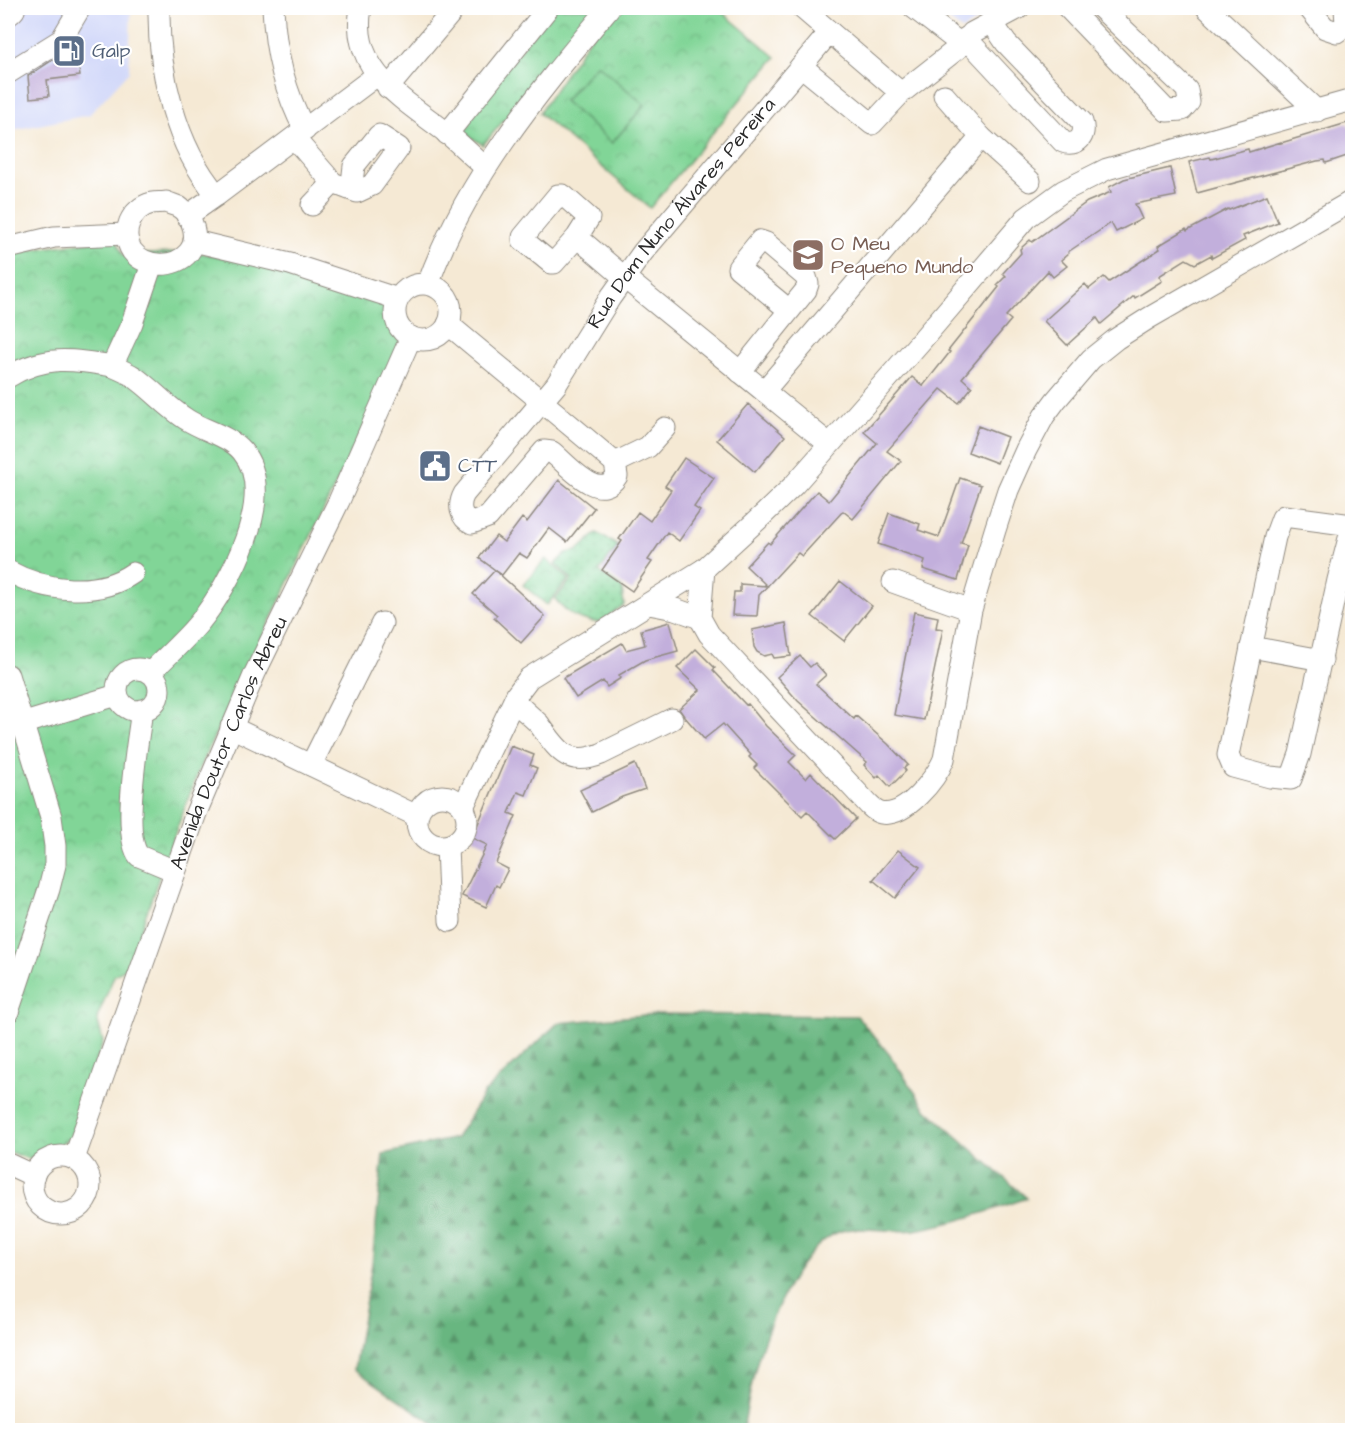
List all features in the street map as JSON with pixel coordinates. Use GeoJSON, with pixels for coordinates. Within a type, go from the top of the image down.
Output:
{"type":"FeatureCollection","features":[{"type":"Feature","properties":{"kind":"street"},"geometry":{"type":"LineString","coordinates":[[8,73],[61,40],[80,8]]}},
{"type":"Feature","properties":{"kind":"street"},"geometry":{"type":"LineString","coordinates":[[159,8],[162,54],[174,110],[196,167],[217,195]]}},
{"type":"Feature","properties":{"kind":"street"},"geometry":{"type":"LineString","coordinates":[[273,8],[280,68],[299,134],[341,186],[312,205]]}},
{"type":"Feature","properties":{"kind":"street"},"geometry":{"type":"LineString","coordinates":[[187,216],[299,134],[382,81],[455,8]]}},
{"type":"Feature","properties":{"kind":"street"},"geometry":{"type":"LineString","coordinates":[[447,134],[548,8]]}},
{"type":"Feature","properties":{"kind":"street"},"geometry":{"type":"LineString","coordinates":[[428,284],[438,256],[485,167],[540,91],[609,8]]}},
{"type":"Feature","properties":{"kind":"street"},"geometry":{"type":"LineString","coordinates":[[802,8],[900,93]]}},
{"type":"Feature","properties":{"kind":"street"},"geometry":{"type":"LineString","coordinates":[[914,8],[964,42],[1063,142],[1068,144],[1077,142],[1082,138],[1084,131],[1082,122],[1006,43],[991,21]]}},
{"type":"Feature","properties":{"kind":"street"},"geometry":{"type":"LineString","coordinates":[[801,66],[872,124],[900,93],[964,42],[991,21],[1019,8]]}},
{"type":"Feature","properties":{"kind":"street"},"geometry":{"type":"LineString","coordinates":[[1068,8],[1167,111],[1182,110],[1189,102],[1187,90],[1101,8]]}},
{"type":"Feature","properties":{"kind":"street"},"geometry":{"type":"LineString","coordinates":[[1208,8],[1317,111]]}},
{"type":"Feature","properties":{"kind":"street"},"geometry":{"type":"LineString","coordinates":[[1309,8],[1325,28],[1336,32],[1346,24],[1345,8]]}},
{"type":"Feature","properties":{"kind":"street"},"geometry":{"type":"LineString","coordinates":[[355,9],[363,45],[369,61],[382,81],[485,167]]}},
{"type":"Feature","properties":{"kind":"street","name":"Rua Dom Nuno Álvares Pereira"},"geometry":{"type":"LineString","coordinates":[[615,463],[617,473],[615,480],[607,487],[600,488],[591,485],[552,452],[546,450],[541,452],[488,517],[472,523],[465,518],[460,504],[464,495],[556,385],[610,298],[644,252],[830,32]]}},
{"type":"Feature","properties":{"kind":"street"},"geometry":{"type":"LineString","coordinates":[[944,95],[981,137],[1030,181]]}},
{"type":"Feature","properties":{"kind":"street"},"geometry":{"type":"LineString","coordinates":[[463,807],[525,683],[534,674],[704,568],[763,515],[794,485],[1014,231],[1044,203],[1107,169],[1353,100]]}},
{"type":"Feature","properties":{"kind":"street"},"geometry":{"type":"LineString","coordinates":[[764,391],[981,137]]}},
{"type":"Feature","properties":{"kind":"street"},"geometry":{"type":"LineString","coordinates":[[704,568],[700,618],[709,634],[869,805],[878,812],[886,813],[902,807],[918,796],[940,769],[971,610],[1001,510],[1026,450],[1044,416],[1091,359],[1116,339],[1353,201]]}},
{"type":"Feature","properties":{"kind":"street"},"geometry":{"type":"LineString","coordinates":[[166,202],[178,207],[187,216],[195,233],[194,241],[189,252],[178,260],[165,265],[152,264],[133,252],[126,234],[129,221],[137,211],[151,203],[166,202]]}},
{"type":"Feature","properties":{"kind":"street"},"geometry":{"type":"LineString","coordinates":[[8,248],[54,237],[126,234]]}},
{"type":"Feature","properties":{"kind":"street"},"geometry":{"type":"LineString","coordinates":[[577,237],[829,444]]}},
{"type":"Feature","properties":{"kind":"street"},"geometry":{"type":"LineString","coordinates":[[194,241],[290,264],[398,299]]}},
{"type":"Feature","properties":{"kind":"street"},"geometry":{"type":"LineString","coordinates":[[112,366],[132,323],[152,264]]}},
{"type":"Feature","properties":{"kind":"street"},"geometry":{"type":"LineString","coordinates":[[428,284],[441,290],[448,299],[451,314],[442,333],[422,340],[402,331],[395,310],[398,299],[405,291],[414,286],[428,284]]}},
{"type":"Feature","properties":{"kind":"street"},"geometry":{"type":"LineString","coordinates":[[740,372],[789,310]]}},
{"type":"Feature","properties":{"kind":"street"},"geometry":{"type":"LineString","coordinates":[[448,324],[615,463],[648,447],[665,428]]}},
{"type":"Feature","properties":{"kind":"street","name":"Avenida Doutor Carlos Abreu"},"geometry":{"type":"LineString","coordinates":[[74,1159],[196,813],[231,727],[277,625],[339,501],[411,337]]}},
{"type":"Feature","properties":{"kind":"street"},"geometry":{"type":"LineString","coordinates":[[8,377],[50,360],[72,360],[112,366],[133,376],[187,420],[233,443],[243,453],[253,475],[255,488],[252,517],[242,549],[224,588],[198,625],[151,672]]}},
{"type":"Feature","properties":{"kind":"street"},"geometry":{"type":"LineString","coordinates":[[1284,516],[1352,526],[1300,754],[1291,779],[1270,777],[1233,767],[1228,755],[1251,646],[1275,537],[1282,518],[1284,516]]}},
{"type":"Feature","properties":{"kind":"street"},"geometry":{"type":"LineString","coordinates":[[8,570],[34,582],[54,587],[76,588],[115,582],[133,573]]}},
{"type":"Feature","properties":{"kind":"street"},"geometry":{"type":"LineString","coordinates":[[893,582],[971,610]]}},
{"type":"Feature","properties":{"kind":"street"},"geometry":{"type":"LineString","coordinates":[[649,604],[675,609],[700,618]]}},
{"type":"Feature","properties":{"kind":"street"},"geometry":{"type":"LineString","coordinates":[[311,765],[382,622]]}},
{"type":"Feature","properties":{"kind":"street"},"geometry":{"type":"LineString","coordinates":[[1251,646],[1322,660]]}},
{"type":"Feature","properties":{"kind":"street"},"geometry":{"type":"LineString","coordinates":[[140,669],[151,672],[158,684],[155,701],[149,708],[142,710],[126,708],[117,695],[118,682],[122,675],[140,669]]}},
{"type":"Feature","properties":{"kind":"street"},"geometry":{"type":"LineString","coordinates":[[8,675],[15,726],[51,817],[55,838],[55,865],[49,889],[8,1012]]}},
{"type":"Feature","properties":{"kind":"street"},"geometry":{"type":"LineString","coordinates":[[15,726],[117,695]]}},
{"type":"Feature","properties":{"kind":"street"},"geometry":{"type":"LineString","coordinates":[[514,701],[537,723],[563,755],[575,758],[591,758],[672,719]]}},
{"type":"Feature","properties":{"kind":"street"},"geometry":{"type":"LineString","coordinates":[[142,710],[131,818],[132,842],[139,856],[175,871]]}},
{"type":"Feature","properties":{"kind":"street"},"geometry":{"type":"LineString","coordinates":[[231,727],[417,816]]}},
{"type":"Feature","properties":{"kind":"street"},"geometry":{"type":"LineString","coordinates":[[433,797],[450,797],[463,807],[467,823],[461,838],[447,846],[438,846],[424,839],[417,824],[417,816],[420,808],[433,797]]}},
{"type":"Feature","properties":{"kind":"street"},"geometry":{"type":"LineString","coordinates":[[447,846],[450,921]]}},
{"type":"Feature","properties":{"kind":"street"},"geometry":{"type":"LineString","coordinates":[[59,1156],[74,1159],[86,1170],[90,1184],[88,1196],[81,1206],[73,1211],[55,1213],[46,1209],[37,1201],[33,1192],[37,1168],[45,1161],[59,1156]]}},
{"type":"Feature","properties":{"kind":"street"},"geometry":{"type":"LineString","coordinates":[[8,1164],[34,1176]]}},
{"type":"Feature","properties":{"kind":"shaded area","name":"Galp"},"geometry":{"type":"Polygon","coordinates":[[[26,8],[131,8],[129,72],[89,115],[8,131],[8,31],[26,8]]]}},
{"type":"Feature","properties":{"kind":"shaded area"},"geometry":{"type":"Polygon","coordinates":[[[932,8],[999,8],[962,30],[932,8]]]}},
{"type":"Feature","properties":{"kind":"green space"},"geometry":{"type":"Polygon","coordinates":[[[554,8],[598,8],[483,145],[457,128],[554,8]]]}},
{"type":"Feature","properties":{"kind":"green space"},"geometry":{"type":"Polygon","coordinates":[[[610,8],[717,8],[776,57],[650,208],[539,113],[610,8]]]}},
{"type":"Feature","properties":{"kind":"green space"},"geometry":{"type":"Polygon","coordinates":[[[597,64],[645,105],[612,143],[564,101],[597,64]]]}},
{"type":"Feature","properties":{"kind":"green space"},"geometry":{"type":"Polygon","coordinates":[[[115,238],[123,255],[195,252],[284,268],[382,301],[400,331],[399,345],[361,432],[201,764],[128,966],[114,976],[97,1018],[103,1042],[70,1139],[28,1159],[8,1151],[8,253],[115,238]]]}},
{"type":"Feature","properties":{"kind":"green space"},"geometry":{"type":"Polygon","coordinates":[[[597,533],[618,546],[599,571],[622,588],[624,605],[599,623],[574,616],[555,599],[572,579],[555,564],[566,553],[577,551],[597,533]]]}},
{"type":"Feature","properties":{"kind":"green space"},"geometry":{"type":"Polygon","coordinates":[[[546,559],[569,579],[547,605],[523,585],[546,559]]]}},
{"type":"Feature","properties":{"kind":"green space"},"geometry":{"type":"Polygon","coordinates":[[[656,1014],[857,1016],[889,1054],[926,1109],[1027,1198],[971,1217],[914,1230],[845,1230],[829,1237],[813,1250],[787,1289],[767,1333],[755,1370],[743,1429],[660,1426],[654,1430],[443,1430],[354,1369],[372,1264],[383,1154],[456,1138],[485,1092],[558,1023],[656,1014]]]}},
{"type":"Feature","properties":{"kind":"building"},"geometry":{"type":"Polygon","coordinates":[[[77,55],[80,76],[47,80],[49,96],[30,98],[28,76],[57,57],[77,55]]]}},
{"type":"Feature","properties":{"kind":"building"},"geometry":{"type":"Polygon","coordinates":[[[1347,123],[1348,126],[1353,125],[1353,154],[1326,163],[1325,160],[1317,161],[1197,193],[1189,162],[1210,157],[1211,159],[1248,149],[1249,152],[1347,123]]]}},
{"type":"Feature","properties":{"kind":"building"},"geometry":{"type":"Polygon","coordinates":[[[1170,168],[1176,196],[1135,204],[1142,219],[1116,232],[1111,223],[1068,252],[1061,260],[1067,266],[1053,277],[1048,271],[1006,316],[1011,320],[962,378],[972,387],[959,403],[941,389],[887,451],[901,461],[853,519],[843,511],[802,556],[798,553],[759,595],[757,616],[732,615],[734,592],[740,592],[740,584],[767,586],[746,566],[768,542],[770,544],[817,491],[829,501],[877,443],[864,432],[912,377],[923,386],[999,287],[997,285],[1006,276],[1003,273],[1021,253],[1020,249],[1087,202],[1111,192],[1109,187],[1124,179],[1170,168]]]}},
{"type":"Feature","properties":{"kind":"building"},"geometry":{"type":"Polygon","coordinates":[[[1267,195],[1278,222],[1243,236],[1245,240],[1212,258],[1211,255],[1195,264],[1186,259],[1159,276],[1162,281],[1135,298],[1134,296],[1101,324],[1097,318],[1067,345],[1044,321],[1085,284],[1089,289],[1104,277],[1109,282],[1160,249],[1158,246],[1186,229],[1187,231],[1228,209],[1267,195]]]}},
{"type":"Feature","properties":{"kind":"building"},"geometry":{"type":"Polygon","coordinates":[[[748,404],[785,436],[755,472],[717,440],[748,404]]]}},
{"type":"Feature","properties":{"kind":"building"},"geometry":{"type":"Polygon","coordinates":[[[978,426],[1007,437],[997,463],[968,452],[978,426]]]}},
{"type":"Feature","properties":{"kind":"building"},"geometry":{"type":"Polygon","coordinates":[[[684,458],[714,478],[694,507],[700,511],[679,541],[667,532],[648,560],[652,562],[632,591],[602,570],[622,541],[619,539],[638,512],[650,521],[671,490],[665,486],[684,458]]]}},
{"type":"Feature","properties":{"kind":"building"},"geometry":{"type":"Polygon","coordinates":[[[960,478],[981,485],[961,543],[968,545],[958,580],[923,569],[925,560],[878,544],[889,513],[920,524],[918,530],[939,537],[960,478]]]}},
{"type":"Feature","properties":{"kind":"building"},"geometry":{"type":"Polygon","coordinates":[[[559,480],[594,508],[567,542],[549,528],[527,558],[519,553],[502,575],[479,558],[496,536],[504,542],[522,518],[527,522],[559,480]]]}},
{"type":"Feature","properties":{"kind":"building"},"geometry":{"type":"Polygon","coordinates":[[[495,570],[545,616],[521,643],[494,618],[497,615],[473,594],[495,570]]]}},
{"type":"Feature","properties":{"kind":"building"},"geometry":{"type":"Polygon","coordinates":[[[840,581],[872,606],[844,641],[812,616],[840,581]]]}},
{"type":"Feature","properties":{"kind":"building"},"geometry":{"type":"Polygon","coordinates":[[[914,612],[938,617],[936,628],[943,629],[924,720],[894,715],[914,612]]]}},
{"type":"Feature","properties":{"kind":"building"},"geometry":{"type":"Polygon","coordinates":[[[670,622],[678,651],[645,660],[619,675],[621,678],[607,687],[603,681],[576,698],[563,678],[622,643],[626,650],[645,645],[641,630],[670,622]]]}},
{"type":"Feature","properties":{"kind":"building"},"geometry":{"type":"Polygon","coordinates":[[[786,623],[791,656],[774,658],[772,654],[764,656],[757,652],[754,647],[752,630],[786,623]]]}},
{"type":"Feature","properties":{"kind":"building"},"geometry":{"type":"Polygon","coordinates":[[[696,649],[746,705],[748,704],[766,726],[796,755],[789,762],[806,779],[811,773],[856,819],[835,839],[807,811],[802,816],[754,768],[757,765],[749,757],[751,755],[723,724],[704,739],[684,716],[679,709],[700,690],[677,668],[696,649]]]}},
{"type":"Feature","properties":{"kind":"building"},"geometry":{"type":"Polygon","coordinates":[[[800,656],[810,667],[815,663],[826,675],[816,684],[854,719],[856,716],[888,744],[908,765],[904,768],[906,771],[890,787],[879,775],[876,778],[864,765],[867,762],[798,701],[777,677],[800,656]]]}},
{"type":"Feature","properties":{"kind":"building"},"geometry":{"type":"Polygon","coordinates":[[[511,746],[534,755],[530,765],[537,768],[526,795],[518,792],[509,813],[516,816],[496,863],[508,869],[499,887],[496,885],[486,907],[462,896],[487,845],[472,838],[511,746]]]}},
{"type":"Feature","properties":{"kind":"building"},"geometry":{"type":"Polygon","coordinates":[[[635,764],[645,789],[622,797],[592,812],[580,790],[635,764]]]}},
{"type":"Feature","properties":{"kind":"building"},"geometry":{"type":"Polygon","coordinates":[[[898,850],[920,867],[895,898],[873,880],[898,850]]]}},
{"type":"Feature","properties":{"kind":"place","name":"Galp"},"geometry":{"type":"Point","coordinates":[69,51]}},
{"type":"Feature","properties":{"kind":"place","name":"O Meu Pequeno Mundo"},"geometry":{"type":"Point","coordinates":[808,255]}},
{"type":"Feature","properties":{"kind":"place","name":"CTT"},"geometry":{"type":"Point","coordinates":[435,466]}}]}
